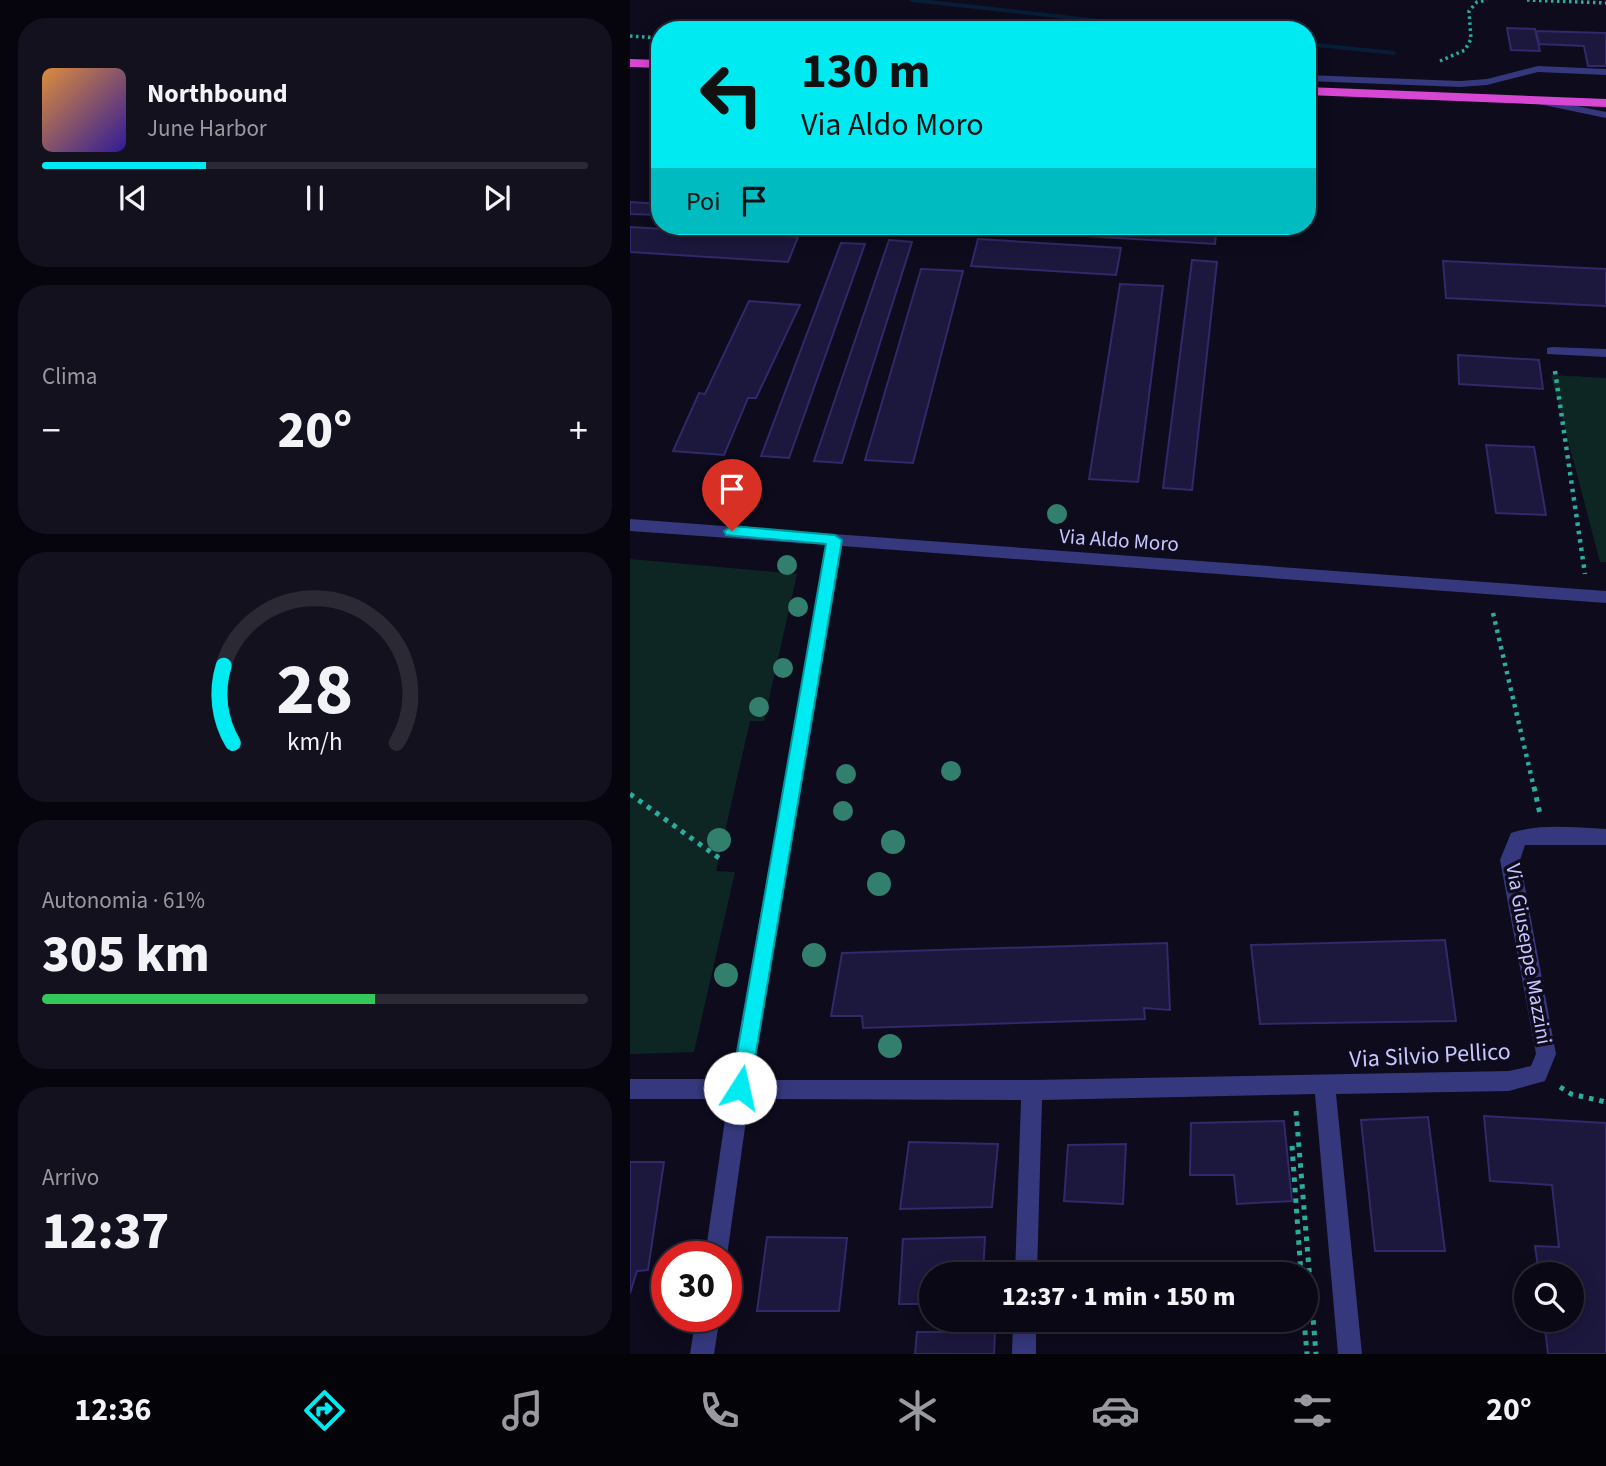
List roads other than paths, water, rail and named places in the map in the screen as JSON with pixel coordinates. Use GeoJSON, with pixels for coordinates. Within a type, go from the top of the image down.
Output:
{"type":"FeatureCollection","features":[{"type":"Feature","properties":{"kind":"highway"},"geometry":{"type":"LineString","coordinates":[[630,62],[651,64]]}},
{"type":"Feature","properties":{"kind":"highway"},"geometry":{"type":"LineString","coordinates":[[1316,91],[1606,103]]}},
{"type":"Feature","properties":{"kind":"street","name":"Via Aldo Moro"},"geometry":{"type":"LineString","coordinates":[[630,525],[1606,597]]}},
{"type":"Feature","properties":{"kind":"street"},"geometry":{"type":"LineString","coordinates":[[718,1241],[740,1088],[835,540]]}},
{"type":"Feature","properties":{"kind":"street","name":"Via Giuseppe Mazzini"},"geometry":{"type":"LineString","coordinates":[[1538,1074],[1546,1054],[1510,860],[1518,838],[1545,835],[1606,837]]}},
{"type":"Feature","properties":{"kind":"street","name":"Via Silvio Pellico"},"geometry":{"type":"LineString","coordinates":[[740,1088],[1032,1090],[1295,1087],[1509,1081],[1538,1074]]}},
{"type":"Feature","properties":{"kind":"street"},"geometry":{"type":"LineString","coordinates":[[1325,1086],[1350,1354]]}},
{"type":"Feature","properties":{"kind":"street"},"geometry":{"type":"LineString","coordinates":[[630,1089],[740,1088]]}},
{"type":"Feature","properties":{"kind":"street"},"geometry":{"type":"LineString","coordinates":[[1026,1262],[1032,1090]]}},
{"type":"Feature","properties":{"kind":"street"},"geometry":{"type":"LineString","coordinates":[[702,1354],[705,1332]]}},
{"type":"Feature","properties":{"kind":"street"},"geometry":{"type":"LineString","coordinates":[[1024,1354],[1025,1332]]}},
{"type":"Feature","properties":{"kind":"lane"},"geometry":{"type":"LineString","coordinates":[[1316,78],[1460,84],[1486,82],[1538,69],[1606,72]]}},
{"type":"Feature","properties":{"kind":"lane"},"geometry":{"type":"LineString","coordinates":[[1530,100],[1606,115]]}},
{"type":"Feature","properties":{"kind":"lane"},"geometry":{"type":"LineString","coordinates":[[1552,351],[1606,353]]}},
{"type":"Feature","properties":{"kind":"waterway"},"geometry":{"type":"LineString","coordinates":[[912,0],[1101,21]]}},
{"type":"Feature","properties":{"kind":"waterway"},"geometry":{"type":"LineString","coordinates":[[1316,45],[1394,53]]}}]}
